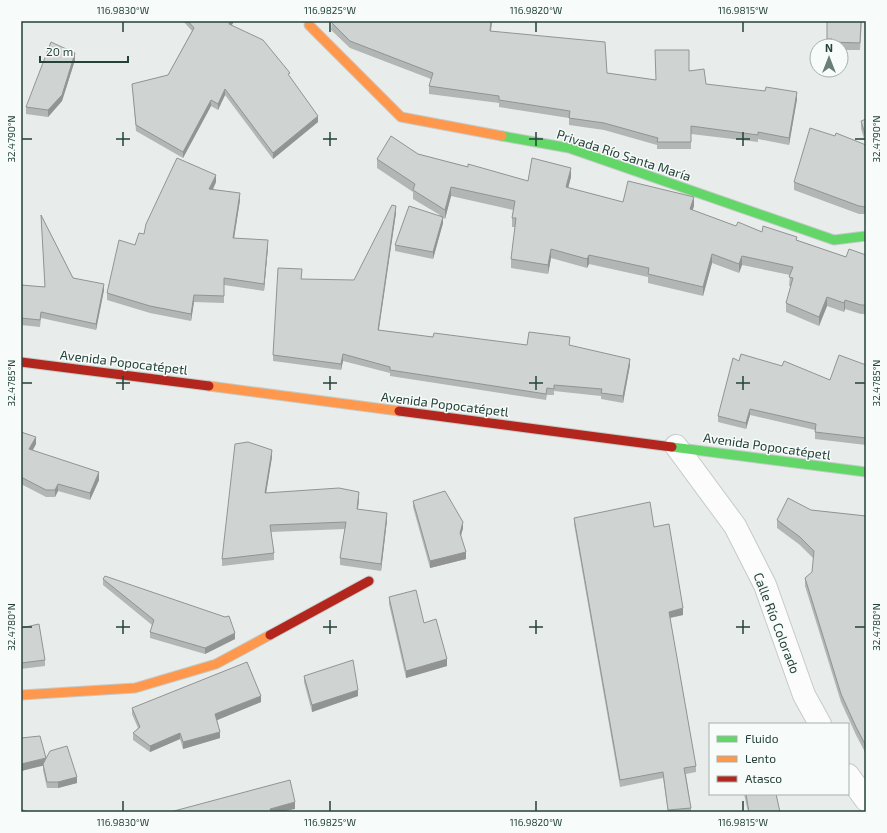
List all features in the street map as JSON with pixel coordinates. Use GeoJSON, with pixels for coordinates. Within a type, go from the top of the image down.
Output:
{"type":"FeatureCollection","features":[{"type":"Feature","properties":{"kind":"street","name":"Privada Río Santa María"},"geometry":{"type":"LineString","coordinates":[[310,23],[401,116],[569,148],[834,240],[866,236]]}},
{"type":"Feature","properties":{"kind":"street","name":"Avenida Popocatépetl"},"geometry":{"type":"LineString","coordinates":[[21,362],[676,446],[866,472]]}},
{"type":"Feature","properties":{"kind":"street","name":"Calle Río Colorado"},"geometry":{"type":"LineString","coordinates":[[676,446],[735,526],[765,585],[804,696],[819,723]]}},
{"type":"Feature","properties":{"kind":"street"},"geometry":{"type":"LineString","coordinates":[[21,695],[135,688],[216,664],[369,581]]}},
{"type":"Feature","properties":{"kind":"street"},"geometry":{"type":"LineString","coordinates":[[849,776],[866,800]]}},
{"type":"Feature","properties":{"kind":"building"},"geometry":{"type":"Polygon","coordinates":[[[188,21],[230,21],[229,24],[263,40],[290,73],[288,74],[318,116],[273,153],[225,89],[218,104],[211,100],[183,152],[136,125],[132,84],[168,75],[194,28],[188,21]]]}},
{"type":"Feature","properties":{"kind":"building"},"geometry":{"type":"Polygon","coordinates":[[[491,21],[490,31],[605,42],[607,73],[656,80],[655,50],[689,50],[689,71],[704,69],[706,84],[765,91],[766,87],[797,92],[789,138],[758,132],[758,135],[691,126],[691,142],[657,142],[658,138],[604,123],[569,118],[570,111],[499,100],[499,96],[429,86],[433,73],[350,41],[331,22],[491,21]]]}},
{"type":"Feature","properties":{"kind":"building"},"geometry":{"type":"Polygon","coordinates":[[[827,21],[861,21],[860,43],[849,43],[849,38],[827,38],[827,21]]]}},
{"type":"Feature","properties":{"kind":"building"},"geometry":{"type":"Polygon","coordinates":[[[51,42],[75,53],[62,95],[48,110],[26,107],[51,42]]]}},
{"type":"Feature","properties":{"kind":"building"},"geometry":{"type":"Polygon","coordinates":[[[866,119],[866,137],[861,121],[866,119]]]}},
{"type":"Feature","properties":{"kind":"building"},"geometry":{"type":"Polygon","coordinates":[[[810,128],[835,136],[836,133],[866,145],[866,207],[859,206],[794,182],[810,128]]]}},
{"type":"Feature","properties":{"kind":"building"},"geometry":{"type":"Polygon","coordinates":[[[391,136],[418,154],[468,167],[468,164],[528,181],[532,158],[571,168],[566,187],[623,202],[628,181],[694,197],[690,209],[736,226],[738,222],[762,232],[763,226],[797,237],[796,240],[846,257],[849,249],[866,255],[866,305],[845,300],[844,303],[827,297],[819,317],[786,303],[793,278],[789,277],[793,267],[742,256],[739,264],[712,254],[703,287],[648,274],[649,268],[589,255],[587,259],[551,249],[548,265],[511,259],[516,218],[512,218],[515,201],[451,187],[445,210],[413,190],[415,184],[377,159],[391,136]]]}},
{"type":"Feature","properties":{"kind":"building"},"geometry":{"type":"Polygon","coordinates":[[[177,158],[216,175],[209,189],[240,193],[233,238],[268,240],[264,284],[224,278],[224,296],[194,295],[191,314],[150,306],[107,293],[119,240],[135,245],[139,233],[144,234],[146,224],[177,158]]]}},
{"type":"Feature","properties":{"kind":"building"},"geometry":{"type":"Polygon","coordinates":[[[392,205],[396,206],[378,330],[433,337],[434,333],[527,345],[529,332],[570,337],[569,345],[630,359],[623,396],[601,393],[602,389],[554,385],[554,389],[547,388],[546,394],[390,370],[390,367],[343,354],[341,364],[273,355],[278,268],[302,269],[301,279],[354,280],[392,205]]]}},
{"type":"Feature","properties":{"kind":"building"},"geometry":{"type":"Polygon","coordinates":[[[409,206],[443,217],[433,252],[395,245],[409,206]]]}},
{"type":"Feature","properties":{"kind":"building"},"geometry":{"type":"Polygon","coordinates":[[[41,215],[73,278],[104,284],[96,324],[41,312],[40,320],[21,318],[21,285],[45,287],[41,215]]]}},
{"type":"Feature","properties":{"kind":"building"},"geometry":{"type":"Polygon","coordinates":[[[741,354],[782,366],[784,361],[830,380],[839,355],[866,365],[866,438],[815,432],[816,424],[750,409],[746,423],[718,416],[733,358],[739,361],[741,354]]]}},
{"type":"Feature","properties":{"kind":"building"},"geometry":{"type":"Polygon","coordinates":[[[21,432],[36,437],[29,449],[99,472],[90,493],[58,484],[55,490],[46,490],[21,477],[21,432]]]}},
{"type":"Feature","properties":{"kind":"building"},"geometry":{"type":"Polygon","coordinates":[[[248,442],[272,450],[265,493],[339,488],[359,492],[357,509],[387,513],[381,564],[340,558],[346,522],[270,525],[274,553],[222,559],[235,444],[248,442]]]}},
{"type":"Feature","properties":{"kind":"building"},"geometry":{"type":"Polygon","coordinates":[[[445,491],[463,522],[460,533],[466,552],[430,561],[413,501],[445,491]]]}},
{"type":"Feature","properties":{"kind":"building"},"geometry":{"type":"Polygon","coordinates":[[[788,498],[811,510],[866,516],[866,746],[841,694],[805,578],[812,572],[814,551],[800,537],[777,520],[788,498]]]}},
{"type":"Feature","properties":{"kind":"building"},"geometry":{"type":"Polygon","coordinates":[[[650,502],[654,527],[669,524],[683,608],[669,612],[696,766],[684,768],[691,808],[668,810],[663,772],[620,780],[574,518],[650,502]]]}},
{"type":"Feature","properties":{"kind":"building"},"geometry":{"type":"Polygon","coordinates":[[[105,576],[225,617],[229,616],[235,633],[205,648],[150,632],[154,620],[103,579],[105,576]]]}},
{"type":"Feature","properties":{"kind":"building"},"geometry":{"type":"Polygon","coordinates":[[[416,590],[424,623],[436,619],[447,659],[406,671],[389,597],[416,590]]]}},
{"type":"Feature","properties":{"kind":"building"},"geometry":{"type":"Polygon","coordinates":[[[39,624],[45,660],[21,663],[21,628],[39,624]]]}},
{"type":"Feature","properties":{"kind":"building"},"geometry":{"type":"Polygon","coordinates":[[[353,660],[358,690],[312,705],[304,676],[353,660]]]}},
{"type":"Feature","properties":{"kind":"building"},"geometry":{"type":"Polygon","coordinates":[[[247,662],[261,696],[215,714],[220,732],[183,742],[180,733],[150,746],[133,733],[140,727],[132,708],[247,662]]]}},
{"type":"Feature","properties":{"kind":"building"},"geometry":{"type":"Polygon","coordinates":[[[40,736],[46,758],[21,764],[21,738],[40,736]]]}},
{"type":"Feature","properties":{"kind":"building"},"geometry":{"type":"Polygon","coordinates":[[[67,746],[77,777],[58,782],[47,782],[43,764],[50,751],[67,746]]]}},
{"type":"Feature","properties":{"kind":"building"},"geometry":{"type":"Polygon","coordinates":[[[290,780],[295,802],[270,809],[271,812],[172,812],[174,811],[290,780]]]}},
{"type":"Feature","properties":{"kind":"building"},"geometry":{"type":"Polygon","coordinates":[[[746,795],[776,795],[780,812],[749,812],[746,795]]]}},
{"type":"Feature","properties":{"kind":"traffic: fast"},"geometry":{"type":"LineString","coordinates":[[502,136],[569,148],[834,240],[866,236]]}},
{"type":"Feature","properties":{"kind":"traffic: fast"},"geometry":{"type":"LineString","coordinates":[[672,447],[866,472]]}},
{"type":"Feature","properties":{"kind":"traffic: slow"},"geometry":{"type":"LineString","coordinates":[[309,25],[401,117],[502,136]]}},
{"type":"Feature","properties":{"kind":"traffic: slow"},"geometry":{"type":"LineString","coordinates":[[209,386],[399,411]]}},
{"type":"Feature","properties":{"kind":"traffic: slow"},"geometry":{"type":"LineString","coordinates":[[21,695],[135,688],[216,664],[270,635]]}},
{"type":"Feature","properties":{"kind":"traffic: jam"},"geometry":{"type":"LineString","coordinates":[[21,362],[209,386]]}},
{"type":"Feature","properties":{"kind":"traffic: jam"},"geometry":{"type":"LineString","coordinates":[[399,411],[672,447]]}},
{"type":"Feature","properties":{"kind":"traffic: jam"},"geometry":{"type":"LineString","coordinates":[[270,635],[369,581]]}}]}
